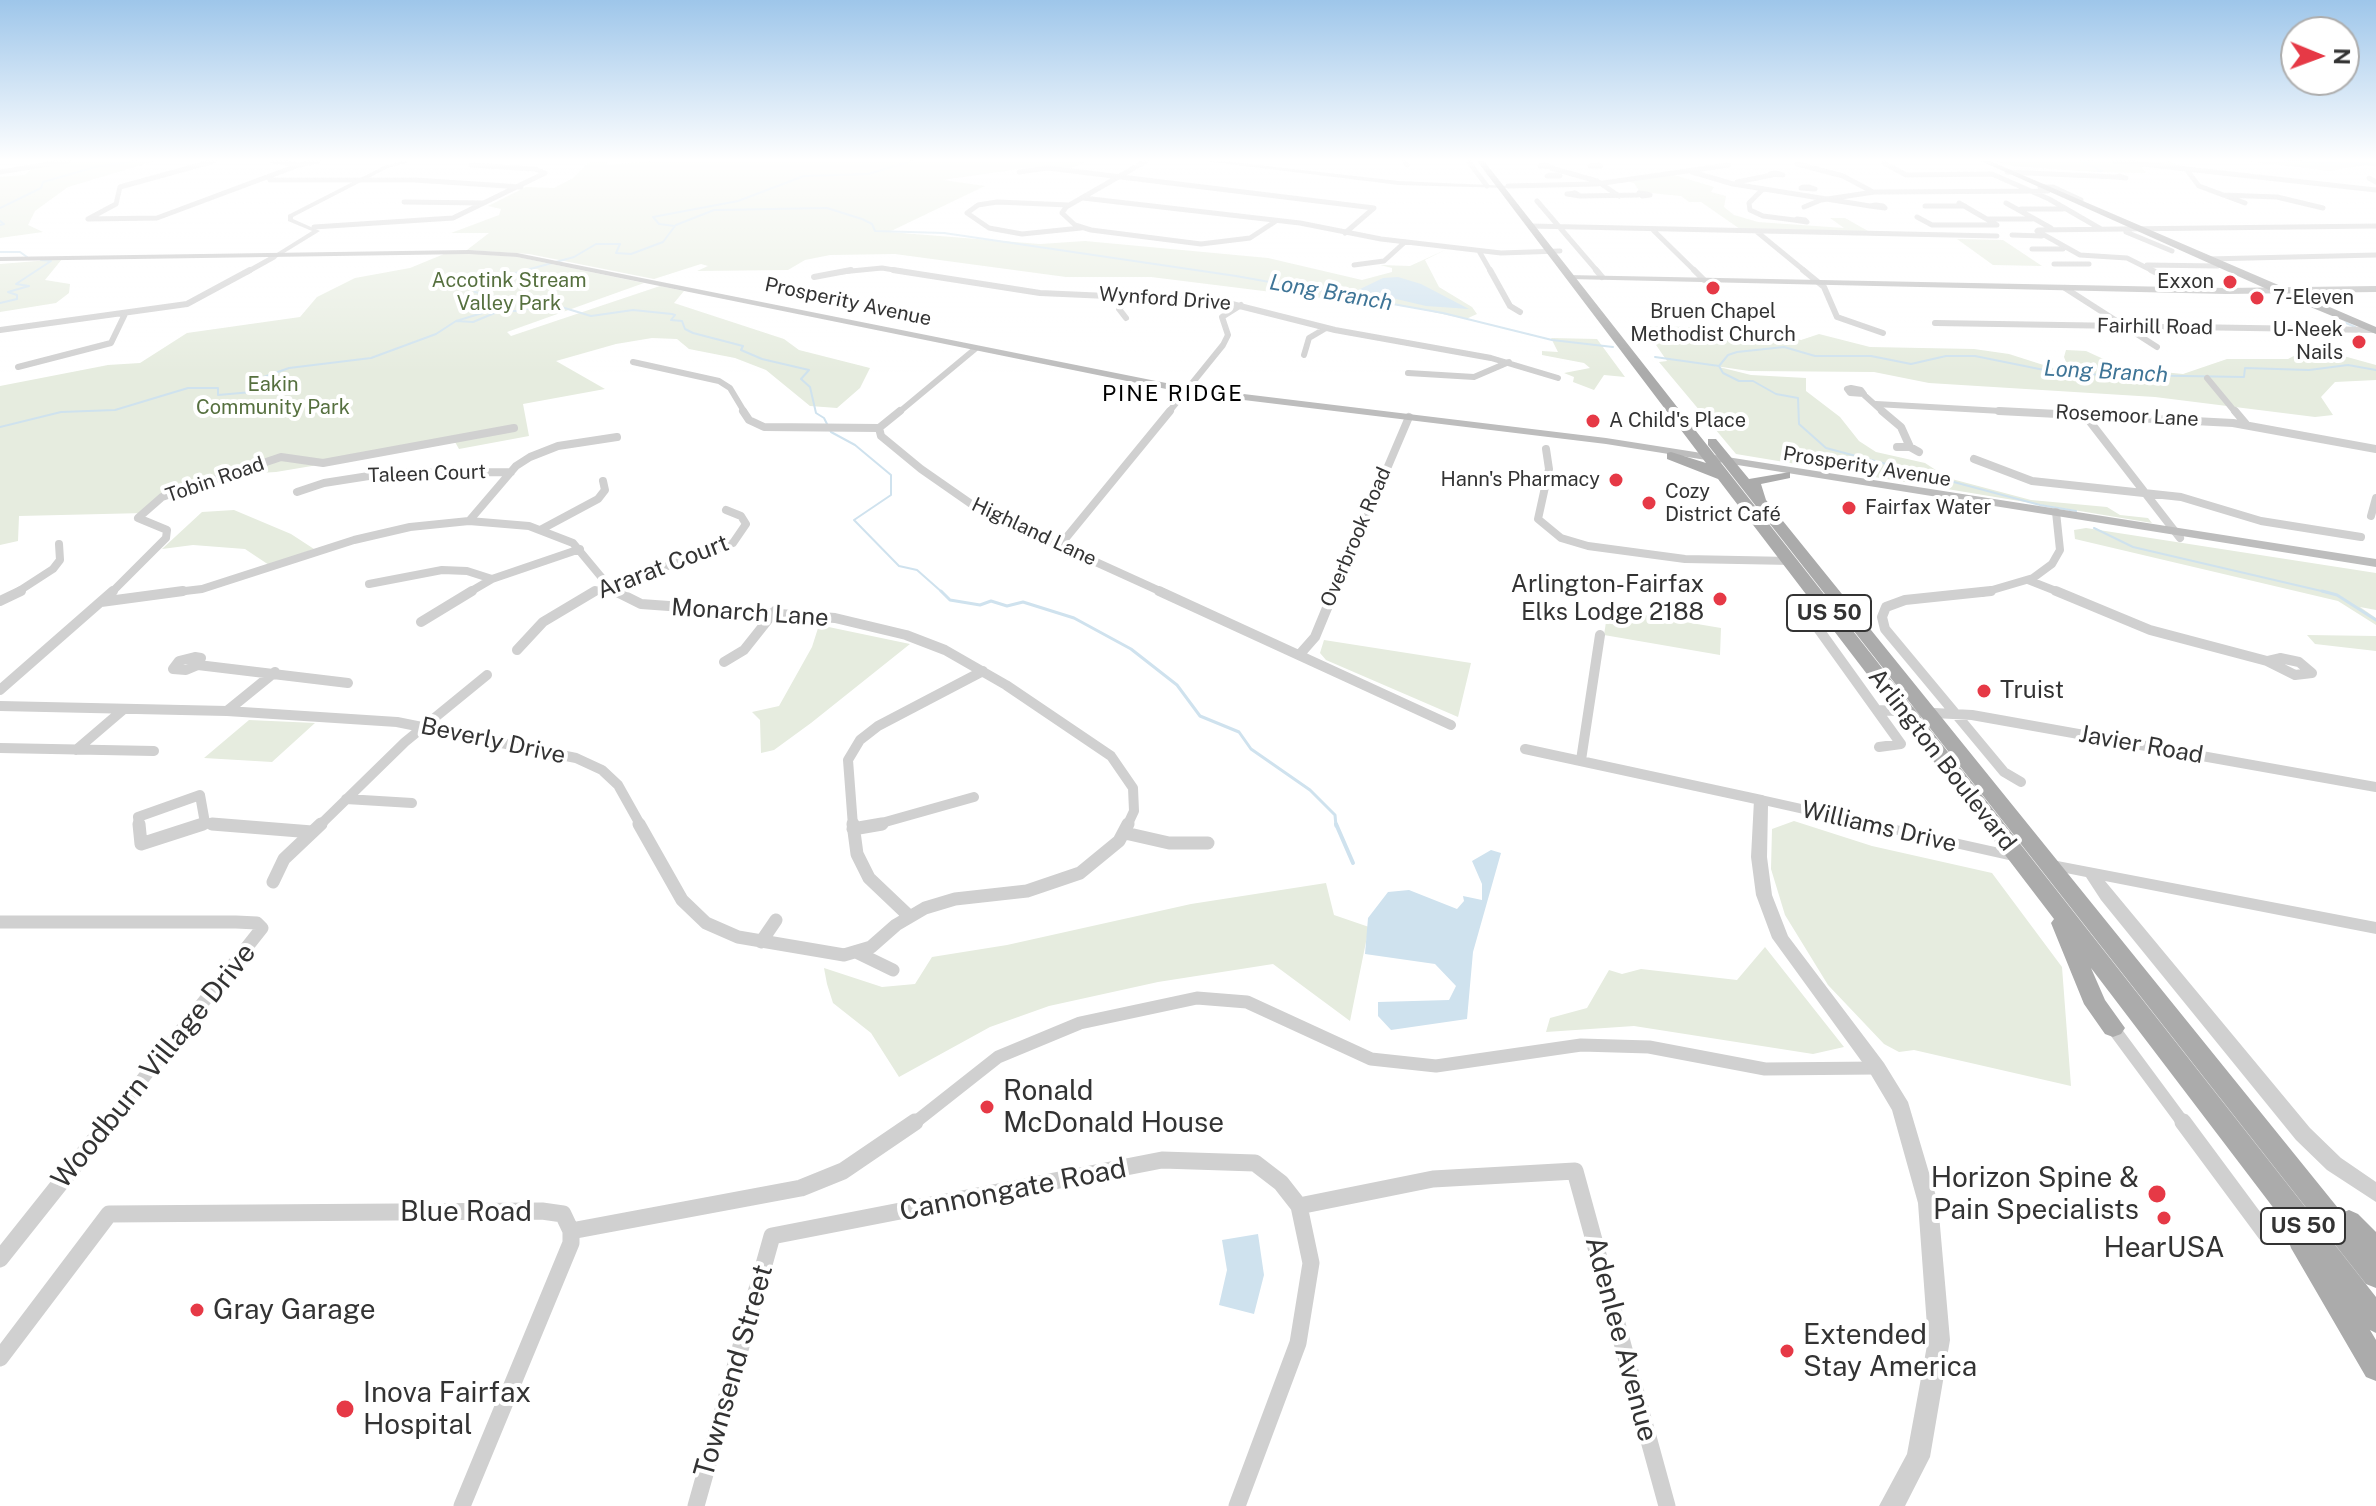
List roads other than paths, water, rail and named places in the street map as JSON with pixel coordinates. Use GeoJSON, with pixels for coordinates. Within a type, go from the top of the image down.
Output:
{"type":"FeatureCollection","features":[{"type":"Feature","properties":{"kind":"main road","name":"Arlington Boulevard"},"geometry":{"type":"LineString","coordinates":[[1540,231],[1720,461],[1729,484],[2376,1319]]}},
{"type":"Feature","properties":{"kind":"main road"},"geometry":{"type":"LineString","coordinates":[[2143,232],[2175,249],[2208,259],[2282,292]]}},
{"type":"Feature","properties":{"kind":"main road","name":"Prosperity Avenue"},"geometry":{"type":"LineString","coordinates":[[0,259],[469,252],[545,260],[1186,390],[1542,433],[2178,535],[2376,563]]}},
{"type":"Feature","properties":{"kind":"main road"},"geometry":{"type":"LineString","coordinates":[[2208,259],[2375,331]]}},
{"type":"Feature","properties":{"kind":"main road","name":"Arlington Boulevard"},"geometry":{"type":"LineString","coordinates":[[1576,277],[1693,436],[1760,502],[2235,1094],[2376,1275]]}},
{"type":"Feature","properties":{"kind":"main road"},"geometry":{"type":"LineString","coordinates":[[1576,277],[2282,292],[2376,289]]}},
{"type":"Feature","properties":{"kind":"main road"},"geometry":{"type":"LineString","coordinates":[[1542,433],[1540,438],[1546,449],[1554,442],[1569,440]]}},
{"type":"Feature","properties":{"kind":"main road","name":"Prosperity Avenue"},"geometry":{"type":"LineString","coordinates":[[1542,433],[1569,440],[1671,453]]}},
{"type":"Feature","properties":{"kind":"main road"},"geometry":{"type":"LineString","coordinates":[[1671,453],[1693,447],[1693,436]]}},
{"type":"Feature","properties":{"kind":"main road"},"geometry":{"type":"LineString","coordinates":[[1671,453],[1707,467],[1729,484]]}},
{"type":"Feature","properties":{"kind":"main road","name":"Prosperity Avenue"},"geometry":{"type":"LineString","coordinates":[[1720,461],[1785,475],[2057,516]]}},
{"type":"Feature","properties":{"kind":"main road"},"geometry":{"type":"LineString","coordinates":[[1760,502],[1753,487],[1754,481],[1785,475]]}},
{"type":"Feature","properties":{"kind":"main road","name":"Prosperity Avenue"},"geometry":{"type":"LineString","coordinates":[[2178,535],[2376,570]]}},
{"type":"Feature","properties":{"kind":"main road"},"geometry":{"type":"LineString","coordinates":[[2058,909],[2095,1004],[2113,1028]]}},
{"type":"Feature","properties":{"kind":"main road"},"geometry":{"type":"LineString","coordinates":[[2235,1094],[2376,1251]]}},
{"type":"Feature","properties":{"kind":"main road"},"geometry":{"type":"LineString","coordinates":[[2230,1133],[2304,1244],[2376,1367]]}},
{"type":"Feature","properties":{"kind":"street"},"geometry":{"type":"LineString","coordinates":[[0,330],[194,302],[317,231]]}},
{"type":"Feature","properties":{"kind":"street"},"geometry":{"type":"LineString","coordinates":[[1007,231],[1022,234],[1063,231]]}},
{"type":"Feature","properties":{"kind":"street"},"geometry":{"type":"LineString","coordinates":[[1108,231],[1212,244],[1250,238],[1260,231]]}},
{"type":"Feature","properties":{"kind":"street"},"geometry":{"type":"LineString","coordinates":[[1335,231],[1479,251],[1555,251]]}},
{"type":"Feature","properties":{"kind":"street"},"geometry":{"type":"LineString","coordinates":[[1564,231],[1602,277]]}},
{"type":"Feature","properties":{"kind":"street"},"geometry":{"type":"LineString","coordinates":[[1654,231],[1704,280]]}},
{"type":"Feature","properties":{"kind":"street"},"geometry":{"type":"LineString","coordinates":[[1756,231],[1820,284],[1837,317],[1883,333]]}},
{"type":"Feature","properties":{"kind":"street"},"geometry":{"type":"LineString","coordinates":[[1769,231],[1997,236]]}},
{"type":"Feature","properties":{"kind":"street"},"geometry":{"type":"LineString","coordinates":[[2039,231],[2042,236]]}},
{"type":"Feature","properties":{"kind":"street"},"geometry":{"type":"LineString","coordinates":[[2111,231],[2171,231]]}},
{"type":"Feature","properties":{"kind":"street"},"geometry":{"type":"LineString","coordinates":[[2125,232],[2135,239],[2175,249]]}},
{"type":"Feature","properties":{"kind":"street"},"geometry":{"type":"LineString","coordinates":[[2012,235],[2042,236],[2080,255],[2127,258],[2155,272]]}},
{"type":"Feature","properties":{"kind":"street"},"geometry":{"type":"LineString","coordinates":[[1354,265],[1384,261],[1405,242]]}},
{"type":"Feature","properties":{"kind":"street"},"geometry":{"type":"LineString","coordinates":[[2032,249],[2066,249]]}},
{"type":"Feature","properties":{"kind":"street"},"geometry":{"type":"LineString","coordinates":[[1479,251],[1510,306],[1520,312]]}},
{"type":"Feature","properties":{"kind":"street"},"geometry":{"type":"LineString","coordinates":[[2080,255],[2098,269]]}},
{"type":"Feature","properties":{"kind":"street"},"geometry":{"type":"LineString","coordinates":[[2208,259],[2376,255]]}},
{"type":"Feature","properties":{"kind":"street"},"geometry":{"type":"LineString","coordinates":[[2054,264],[2089,264]]}},
{"type":"Feature","properties":{"kind":"street"},"geometry":{"type":"LineString","coordinates":[[2143,265],[2219,266]]}},
{"type":"Feature","properties":{"kind":"street","name":"Wynford Drive"},"geometry":{"type":"LineString","coordinates":[[814,277],[878,267],[1045,293],[1241,305],[1326,328],[1509,362],[1558,378]]}},
{"type":"Feature","properties":{"kind":"street"},"geometry":{"type":"LineString","coordinates":[[2065,288],[2157,347]]}},
{"type":"Feature","properties":{"kind":"street"},"geometry":{"type":"LineString","coordinates":[[1034,304],[1045,293]]}},
{"type":"Feature","properties":{"kind":"street"},"geometry":{"type":"LineString","coordinates":[[1126,318],[1119,309],[1129,297]]}},
{"type":"Feature","properties":{"kind":"street"},"geometry":{"type":"LineString","coordinates":[[1061,544],[1227,338],[1222,317],[1241,305]]}},
{"type":"Feature","properties":{"kind":"street"},"geometry":{"type":"LineString","coordinates":[[111,343],[125,314]]}},
{"type":"Feature","properties":{"kind":"street","name":"Fairhill Road"},"geometry":{"type":"LineString","coordinates":[[1935,323],[2375,331]]}},
{"type":"Feature","properties":{"kind":"street"},"geometry":{"type":"LineString","coordinates":[[1304,355],[1309,338],[1326,328]]}},
{"type":"Feature","properties":{"kind":"street"},"geometry":{"type":"LineString","coordinates":[[18,367],[111,343],[123,343]]}},
{"type":"Feature","properties":{"kind":"street"},"geometry":{"type":"LineString","coordinates":[[633,362],[719,381],[730,388],[749,420],[757,425],[879,428],[975,349]]}},
{"type":"Feature","properties":{"kind":"street"},"geometry":{"type":"LineString","coordinates":[[1408,373],[1474,377],[1509,362]]}},
{"type":"Feature","properties":{"kind":"street"},"geometry":{"type":"LineString","coordinates":[[2207,378],[2246,424]]}},
{"type":"Feature","properties":{"kind":"street"},"geometry":{"type":"LineString","coordinates":[[1863,394],[1901,427],[1910,447]]}},
{"type":"Feature","properties":{"kind":"street","name":"Rosemoor Lane"},"geometry":{"type":"LineString","coordinates":[[1876,404],[2246,424],[2376,449]]}},
{"type":"Feature","properties":{"kind":"street"},"geometry":{"type":"LineString","coordinates":[[2084,414],[2178,535]]}},
{"type":"Feature","properties":{"kind":"street","name":"Overbrook Road"},"geometry":{"type":"LineString","coordinates":[[1300,654],[1315,637],[1409,417]]}},
{"type":"Feature","properties":{"kind":"street","name":"Tobin Road"},"geometry":{"type":"LineString","coordinates":[[0,690],[101,602],[166,538],[167,530],[138,518],[145,509],[174,492],[281,457],[323,463],[514,428]]}},
{"type":"Feature","properties":{"kind":"street","name":"Highland Lane"},"geometry":{"type":"LineString","coordinates":[[879,428],[881,436],[966,501],[1451,725]]}},
{"type":"Feature","properties":{"kind":"street"},"geometry":{"type":"LineString","coordinates":[[469,521],[522,461],[547,449],[617,437]]}},
{"type":"Feature","properties":{"kind":"street"},"geometry":{"type":"LineString","coordinates":[[1897,447],[1910,447],[1919,452]]}},
{"type":"Feature","properties":{"kind":"street"},"geometry":{"type":"LineString","coordinates":[[1546,449],[1549,469],[1538,519],[1561,538],[1588,546],[1685,559],[1808,561]]}},
{"type":"Feature","properties":{"kind":"street"},"geometry":{"type":"LineString","coordinates":[[1974,459],[2032,481],[2196,499],[2275,524],[2361,537]]}},
{"type":"Feature","properties":{"kind":"street","name":"Taleen Court"},"geometry":{"type":"LineString","coordinates":[[297,492],[324,483],[388,473],[511,472]]}},
{"type":"Feature","properties":{"kind":"street"},"geometry":{"type":"LineString","coordinates":[[542,529],[598,499],[605,490],[603,481]]}},
{"type":"Feature","properties":{"kind":"street"},"geometry":{"type":"LineString","coordinates":[[2371,516],[2376,498]]}},
{"type":"Feature","properties":{"kind":"street","name":"Ararat Court"},"geometry":{"type":"LineString","coordinates":[[517,650],[556,613],[608,585],[733,543],[743,533],[746,524],[741,516],[726,510]]}},
{"type":"Feature","properties":{"kind":"street"},"geometry":{"type":"LineString","coordinates":[[2021,782],[2007,776],[1885,629],[1882,617],[1886,607],[1905,600],[1986,593],[2028,580],[2045,570],[2056,558],[2062,540],[2057,516]]}},
{"type":"Feature","properties":{"kind":"street","name":"Monarch Lane"},"geometry":{"type":"LineString","coordinates":[[101,602],[202,589],[372,535],[469,521],[542,529],[580,549],[619,596],[654,607],[775,611],[835,618],[894,632],[945,650],[983,671],[1120,765],[1128,775],[1135,800],[1125,833]]}},
{"type":"Feature","properties":{"kind":"street"},"geometry":{"type":"LineString","coordinates":[[0,601],[26,589],[53,569],[60,560],[59,544]]}},
{"type":"Feature","properties":{"kind":"street"},"geometry":{"type":"LineString","coordinates":[[421,622],[492,579],[580,549]]}},
{"type":"Feature","properties":{"kind":"street"},"geometry":{"type":"LineString","coordinates":[[369,584],[442,570],[467,571],[492,579]]}},
{"type":"Feature","properties":{"kind":"street"},"geometry":{"type":"LineString","coordinates":[[2028,580],[2129,623],[2267,661]]}},
{"type":"Feature","properties":{"kind":"street"},"geometry":{"type":"LineString","coordinates":[[724,662],[744,650],[775,611]]}},
{"type":"Feature","properties":{"kind":"street"},"geometry":{"type":"LineString","coordinates":[[1832,616],[1812,620],[1901,744],[1879,747]]}},
{"type":"Feature","properties":{"kind":"street"},"geometry":{"type":"LineString","coordinates":[[1581,760],[1600,635]]}},
{"type":"Feature","properties":{"kind":"street"},"geometry":{"type":"LineString","coordinates":[[198,665],[348,683]]}},
{"type":"Feature","properties":{"kind":"street"},"geometry":{"type":"LineString","coordinates":[[909,916],[862,867],[853,829],[846,769],[860,740],[878,726],[983,671]]}},
{"type":"Feature","properties":{"kind":"street"},"geometry":{"type":"LineString","coordinates":[[227,711],[275,672]]}},
{"type":"Feature","properties":{"kind":"street"},"geometry":{"type":"LineString","coordinates":[[273,882],[284,859],[346,799],[423,726],[487,675]]}},
{"type":"Feature","properties":{"kind":"street","name":"Beverly Drive"},"geometry":{"type":"LineString","coordinates":[[0,706],[227,711],[423,726],[565,755],[602,770],[618,785],[688,908],[721,931],[761,942],[844,955],[858,953],[893,970]]}},
{"type":"Feature","properties":{"kind":"street"},"geometry":{"type":"LineString","coordinates":[[76,750],[124,709]]}},
{"type":"Feature","properties":{"kind":"street","name":"Javier Road"},"geometry":{"type":"LineString","coordinates":[[1877,710],[1955,713],[2376,787]]}},
{"type":"Feature","properties":{"kind":"street"},"geometry":{"type":"LineString","coordinates":[[0,748],[154,751]]}},
{"type":"Feature","properties":{"kind":"street","name":"Williams Drive"},"geometry":{"type":"LineString","coordinates":[[1525,749],[2052,865],[2376,928]]}},
{"type":"Feature","properties":{"kind":"street"},"geometry":{"type":"LineString","coordinates":[[205,823],[200,795],[138,817],[141,844],[205,823],[312,832]]}},
{"type":"Feature","properties":{"kind":"street"},"geometry":{"type":"LineString","coordinates":[[853,829],[901,820],[974,797]]}},
{"type":"Feature","properties":{"kind":"street"},"geometry":{"type":"LineString","coordinates":[[346,799],[412,803]]}},
{"type":"Feature","properties":{"kind":"street"},"geometry":{"type":"LineString","coordinates":[[1761,800],[1759,857],[1764,895],[1780,938],[1877,1068],[1901,1108],[1928,1203],[1939,1340],[1918,1457],[1891,1506]]}},
{"type":"Feature","properties":{"kind":"street"},"geometry":{"type":"LineString","coordinates":[[858,953],[909,916],[955,899],[1027,891],[1062,881],[1094,864],[1125,833],[1169,843],[1208,843]]}},
{"type":"Feature","properties":{"kind":"street"},"geometry":{"type":"LineString","coordinates":[[2091,872],[2107,896],[2303,1134],[2334,1164],[2376,1193]]}},
{"type":"Feature","properties":{"kind":"street"},"geometry":{"type":"LineString","coordinates":[[761,942],[776,920]]}},
{"type":"Feature","properties":{"kind":"street","name":"Woodburn Village Drive"},"geometry":{"type":"LineString","coordinates":[[0,922],[236,922],[257,923],[262,928],[0,1259]]}},
{"type":"Feature","properties":{"kind":"street"},"geometry":{"type":"LineString","coordinates":[[462,1506],[571,1243],[571,1231],[801,1188],[843,1171],[901,1133],[998,1057],[1080,1023],[1197,998],[1247,1002],[1371,1059],[1397,1062],[1436,1066],[1581,1045],[1649,1047],[1765,1069],[1877,1068]]}},
{"type":"Feature","properties":{"kind":"street"},"geometry":{"type":"LineString","coordinates":[[2113,1028],[2266,1234]]}},
{"type":"Feature","properties":{"kind":"street","name":"Cannongate Road"},"geometry":{"type":"LineString","coordinates":[[772,1236],[1162,1160],[1255,1163],[1281,1183],[1299,1206]]}},
{"type":"Feature","properties":{"kind":"street","name":"Adenlee Avenue"},"geometry":{"type":"LineString","coordinates":[[1299,1206],[1433,1179],[1575,1171],[1667,1506]]}},
{"type":"Feature","properties":{"kind":"street"},"geometry":{"type":"LineString","coordinates":[[1237,1506],[1298,1343],[1311,1263],[1299,1206]]}},
{"type":"Feature","properties":{"kind":"street","name":"Blue Road"},"geometry":{"type":"LineString","coordinates":[[0,1358],[109,1214],[542,1211],[563,1214],[571,1231]]}},
{"type":"Feature","properties":{"kind":"street","name":"Townsend Street"},"geometry":{"type":"LineString","coordinates":[[696,1506],[772,1236]]}},
{"type":"Feature","properties":{"kind":"water"},"geometry":{"type":"Polygon","coordinates":[[[1398,277],[1421,284],[1469,309],[1426,306],[1358,290],[1383,278],[1398,277]]]}},
{"type":"Feature","properties":{"kind":"water"},"geometry":{"type":"Polygon","coordinates":[[[1491,850],[1501,853],[1473,952],[1467,1019],[1391,1030],[1378,1016],[1378,1002],[1449,1000],[1456,986],[1435,964],[1365,954],[1368,918],[1388,892],[1409,890],[1457,909],[1464,901],[1463,896],[1482,900],[1482,884],[1472,861],[1491,850]]]}},
{"type":"Feature","properties":{"kind":"water"},"geometry":{"type":"Polygon","coordinates":[[[1258,1234],[1264,1275],[1254,1314],[1219,1305],[1227,1270],[1222,1240],[1258,1234]]]}},
{"type":"Feature","properties":{"kind":"waterway"},"geometry":{"type":"LineString","coordinates":[[456,321],[499,308],[504,299],[475,292],[473,288],[479,283],[574,257],[596,244],[620,244],[616,253],[631,254],[663,242],[671,231]]}},
{"type":"Feature","properties":{"kind":"waterway","name":"Long Branch"},"geometry":{"type":"LineString","coordinates":[[885,231],[944,233],[1236,276],[1443,313],[1552,340],[1613,347]]}},
{"type":"Feature","properties":{"kind":"waterway"},"geometry":{"type":"LineString","coordinates":[[0,252],[20,252],[27,257]]}},
{"type":"Feature","properties":{"kind":"waterway"},"geometry":{"type":"LineString","coordinates":[[0,303],[17,299],[17,295],[8,292],[29,286],[16,284],[51,261],[41,260]]}},
{"type":"Feature","properties":{"kind":"waterway"},"geometry":{"type":"LineString","coordinates":[[456,321],[473,322],[509,307],[513,307],[510,311],[519,311],[548,303],[591,316],[633,310],[672,314],[675,315],[671,320],[682,321],[685,329],[693,333],[743,346],[741,350],[762,359],[809,370],[801,379],[810,387],[816,413],[824,418],[831,432],[855,445],[891,475],[891,495],[854,520],[899,566],[917,570],[943,593]]}},
{"type":"Feature","properties":{"kind":"waterway"},"geometry":{"type":"LineString","coordinates":[[0,427],[61,412],[115,410],[188,388],[218,388],[218,395],[263,391],[278,386],[261,378],[289,368],[371,358],[436,334],[456,321]]}},
{"type":"Feature","properties":{"kind":"waterway"},"geometry":{"type":"LineString","coordinates":[[2344,322],[2355,327]]}},
{"type":"Feature","properties":{"kind":"waterway","name":"Long Branch"},"geometry":{"type":"LineString","coordinates":[[1719,366],[1728,355],[1737,352],[1784,347],[1815,356],[1871,356],[1911,364],[1946,356],[1975,356],[2064,374],[2244,377],[2245,368],[2309,370],[2348,365],[2376,370]]}},
{"type":"Feature","properties":{"kind":"waterway"},"geometry":{"type":"LineString","coordinates":[[1655,357],[1719,366]]}},
{"type":"Feature","properties":{"kind":"waterway"},"geometry":{"type":"LineString","coordinates":[[1719,366],[1723,373],[1739,381],[1753,381],[1776,394],[1798,398],[1799,424],[1826,448],[2040,505],[2076,511]]}},
{"type":"Feature","properties":{"kind":"waterway"},"geometry":{"type":"LineString","coordinates":[[2094,528],[2133,547],[2326,592]]}},
{"type":"Feature","properties":{"kind":"waterway"},"geometry":{"type":"LineString","coordinates":[[2322,591],[2326,592]]}},
{"type":"Feature","properties":{"kind":"waterway"},"geometry":{"type":"LineString","coordinates":[[2326,592],[2330,593]]}},
{"type":"Feature","properties":{"kind":"waterway"},"geometry":{"type":"LineString","coordinates":[[2326,592],[2337,595],[2376,620]]}},
{"type":"Feature","properties":{"kind":"waterway"},"geometry":{"type":"LineString","coordinates":[[943,593],[950,600],[980,605],[991,601],[1007,606],[1023,602],[1074,618],[1131,649],[1177,685],[1200,716],[1239,732],[1251,749],[1310,790],[1335,815],[1336,826]]}},
{"type":"Feature","properties":{"kind":"waterway"},"geometry":{"type":"LineString","coordinates":[[1336,824],[1353,863]]}},
{"type":"Feature","properties":{"kind":"place","name":"Exxon"},"geometry":{"type":"Point","coordinates":[2230,282]}},
{"type":"Feature","properties":{"kind":"place","name":"Bruen Chapel Methodist Church"},"geometry":{"type":"Point","coordinates":[1713,288]}},
{"type":"Feature","properties":{"kind":"place","name":"7-Eleven"},"geometry":{"type":"Point","coordinates":[2257,298]}},
{"type":"Feature","properties":{"kind":"place","name":"U-Neek Nails"},"geometry":{"type":"Point","coordinates":[2359,342]}},
{"type":"Feature","properties":{"kind":"place","name":"A Child's Place"},"geometry":{"type":"Point","coordinates":[1593,421]}},
{"type":"Feature","properties":{"kind":"place","name":"Hann's Pharmacy"},"geometry":{"type":"Point","coordinates":[1616,480]}},
{"type":"Feature","properties":{"kind":"place","name":"Cozy District Café"},"geometry":{"type":"Point","coordinates":[1649,503]}},
{"type":"Feature","properties":{"kind":"place","name":"Fairfax Water"},"geometry":{"type":"Point","coordinates":[1849,508]}},
{"type":"Feature","properties":{"kind":"place","name":"Arlington-Fairfax Elks Lodge 2188"},"geometry":{"type":"Point","coordinates":[1720,599]}},
{"type":"Feature","properties":{"kind":"place","name":"Truist"},"geometry":{"type":"Point","coordinates":[1984,691]}},
{"type":"Feature","properties":{"kind":"place","name":"Ronald McDonald House"},"geometry":{"type":"Point","coordinates":[987,1107]}},
{"type":"Feature","properties":{"kind":"place","name":"Horizon Spine & Pain Specialists"},"geometry":{"type":"Point","coordinates":[2157,1194]}},
{"type":"Feature","properties":{"kind":"place","name":"HearUSA"},"geometry":{"type":"Point","coordinates":[2164,1218]}},
{"type":"Feature","properties":{"kind":"place","name":"Gray Garage"},"geometry":{"type":"Point","coordinates":[197,1310]}},
{"type":"Feature","properties":{"kind":"place","name":"Extended Stay America"},"geometry":{"type":"Point","coordinates":[1787,1351]}},
{"type":"Feature","properties":{"kind":"place","name":"Inova Fairfax Hospital"},"geometry":{"type":"Point","coordinates":[345,1409]}},
{"type":"Feature","properties":{"kind":"district","name":"PINE RIDGE"},"geometry":{"type":"Point","coordinates":[1173,394]}},
{"type":"Feature","properties":{"kind":"park label","name":"Accotink Stream Valley Park"},"geometry":{"type":"Point","coordinates":[509,292]}},
{"type":"Feature","properties":{"kind":"park label","name":"Eakin Community Park"},"geometry":{"type":"Point","coordinates":[273,396]}}]}
